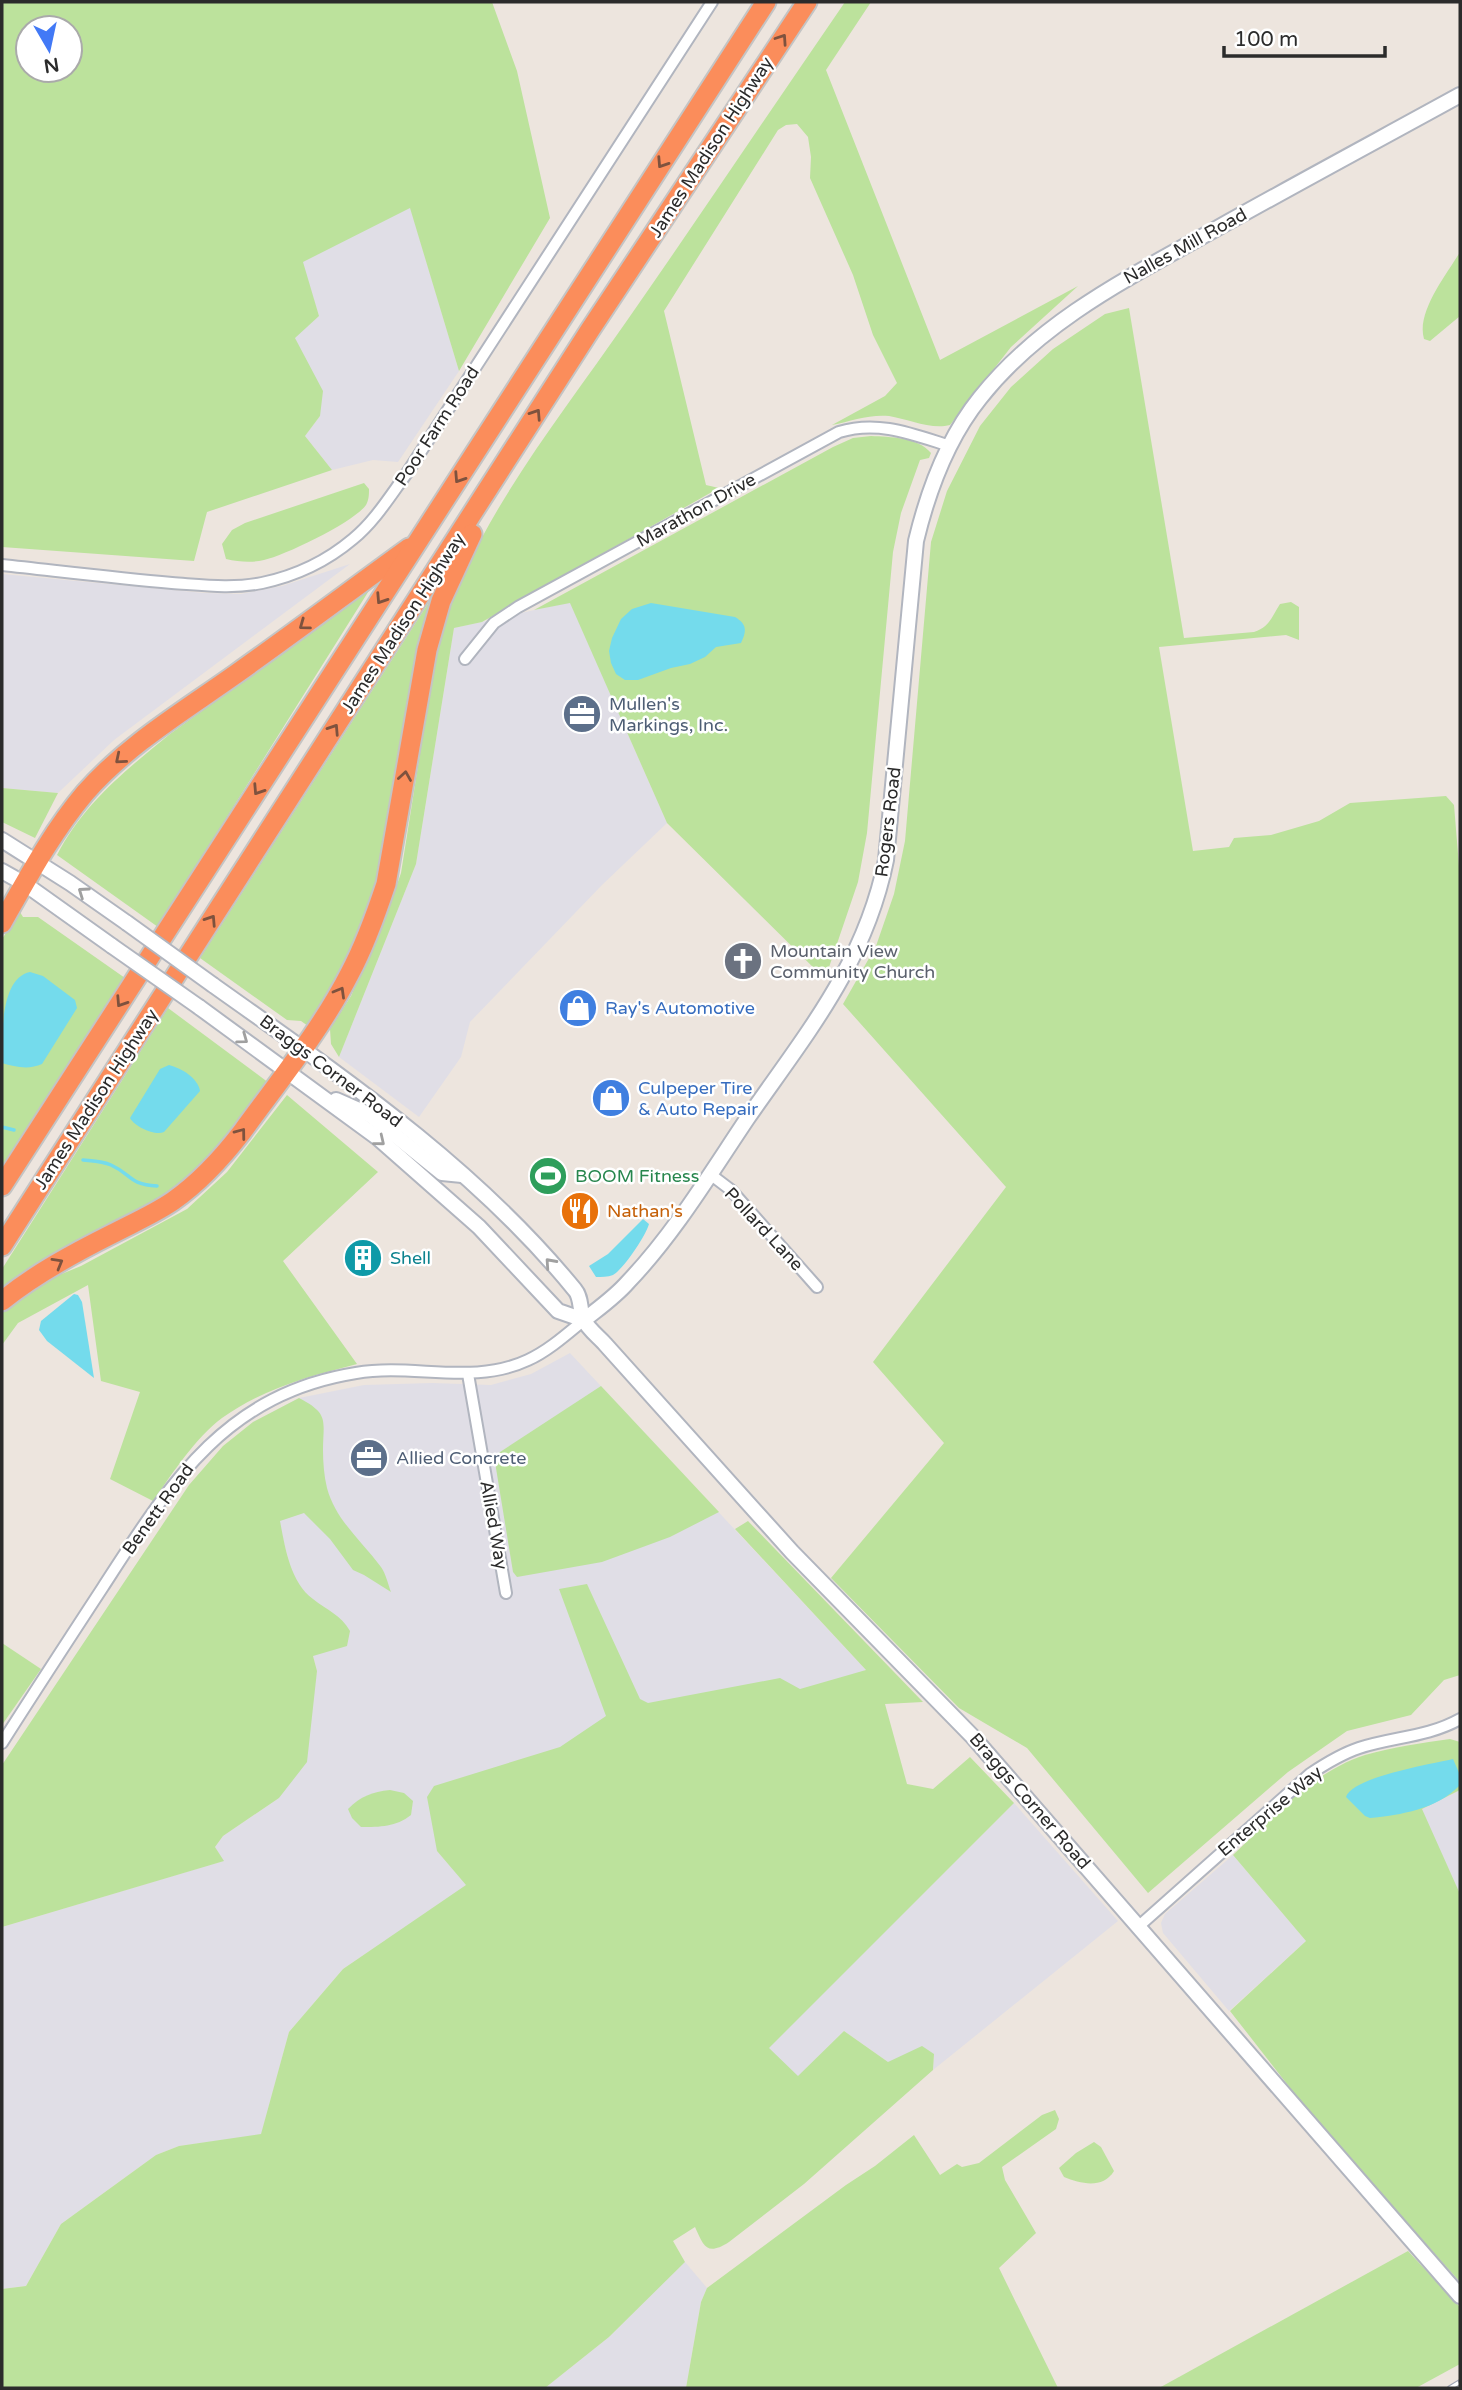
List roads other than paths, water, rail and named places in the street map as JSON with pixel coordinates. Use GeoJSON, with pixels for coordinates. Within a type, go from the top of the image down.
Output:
{"type":"FeatureCollection","features":[{"type":"Feature","properties":{"kind":"highway","name":"James Madison Highway"},"geometry":{"type":"LineString","coordinates":[[2,1186],[766,2]]}},
{"type":"Feature","properties":{"kind":"highway","name":"James Madison Highway"},"geometry":{"type":"LineString","coordinates":[[2,1246],[510,455],[807,2]]}},
{"type":"Feature","properties":{"kind":"highway"},"geometry":{"type":"LineString","coordinates":[[2,1301],[58,1262],[173,1201],[226,1152],[303,1049],[351,973],[386,884],[421,679],[434,626],[452,575],[510,455]]}},
{"type":"Feature","properties":{"kind":"highway"},"geometry":{"type":"LineString","coordinates":[[2,923],[38,862],[85,794],[111,766],[148,734],[275,646],[418,541]]}},
{"type":"Feature","properties":{"kind":"main road","name":"Nalles Mill Road"},"geometry":{"type":"LineString","coordinates":[[950,446],[980,397],[1041,334],[1091,300],[1460,95]]}},
{"type":"Feature","properties":{"kind":"main road","name":"Rogers Road"},"geometry":{"type":"LineString","coordinates":[[584,1320],[620,1291],[638,1272],[710,1174],[833,994],[856,952],[872,914],[880,888],[889,833],[916,541],[924,505],[950,446]]}},
{"type":"Feature","properties":{"kind":"main road","name":"Braggs Corner Road"},"geometry":{"type":"LineString","coordinates":[[2,841],[38,862],[127,923],[371,1098],[517,1227],[578,1293],[584,1320]]}},
{"type":"Feature","properties":{"kind":"main road","name":"Braggs Corner Road"},"geometry":{"type":"LineString","coordinates":[[2,871],[25,884],[199,1007],[378,1138],[454,1203],[558,1311],[584,1320],[792,1552],[950,1711],[1460,2296]]}},
{"type":"Feature","properties":{"kind":"main road"},"geometry":{"type":"LineString","coordinates":[[315,1091],[365,1112],[442,1173],[461,1175]]}},
{"type":"Feature","properties":{"kind":"street","name":"Poor Farm Road"},"geometry":{"type":"LineString","coordinates":[[2,565],[147,581],[213,586],[246,585],[300,572],[353,539],[377,514],[407,473],[712,2]]}},
{"type":"Feature","properties":{"kind":"street","name":"Marathon Drive"},"geometry":{"type":"LineString","coordinates":[[465,659],[494,624],[518,607],[839,432],[852,428],[883,427],[950,446]]}},
{"type":"Feature","properties":{"kind":"street","name":"Pollard Lane"},"geometry":{"type":"LineString","coordinates":[[710,1174],[731,1190],[817,1287]]}},
{"type":"Feature","properties":{"kind":"street","name":"Benett Road"},"geometry":{"type":"LineString","coordinates":[[2,1742],[157,1504],[200,1452],[245,1414],[292,1390],[357,1373],[397,1370],[468,1374],[502,1368],[530,1360],[584,1320]]}},
{"type":"Feature","properties":{"kind":"street","name":"Allied Way"},"geometry":{"type":"LineString","coordinates":[[468,1374],[506,1593]]}},
{"type":"Feature","properties":{"kind":"street","name":"Enterprise Way"},"geometry":{"type":"LineString","coordinates":[[1139,1926],[1310,1774],[1332,1759],[1360,1748],[1424,1734],[1460,1719]]}},
{"type":"Feature","properties":{"kind":"water"},"geometry":{"type":"Polygon","coordinates":[[[651,603],[735,617],[744,625],[743,639],[741,643],[716,647],[705,657],[690,664],[638,680],[625,680],[616,674],[611,663],[609,651],[612,638],[621,619],[632,609],[651,603]]]}},
{"type":"Feature","properties":{"kind":"water"},"geometry":{"type":"Polygon","coordinates":[[[30,972],[43,976],[75,1000],[77,1008],[42,1064],[32,1067],[12,1066],[2,1063],[5,1010],[13,985],[20,977],[30,972]]]}},
{"type":"Feature","properties":{"kind":"water"},"geometry":{"type":"Polygon","coordinates":[[[169,1065],[188,1074],[200,1091],[164,1132],[151,1132],[136,1125],[130,1118],[160,1069],[169,1065]]]}},
{"type":"Feature","properties":{"kind":"water"},"geometry":{"type":"Polygon","coordinates":[[[643,1219],[649,1224],[647,1229],[623,1266],[613,1275],[596,1277],[589,1266],[608,1254],[643,1219]]]}},
{"type":"Feature","properties":{"kind":"water"},"geometry":{"type":"Polygon","coordinates":[[[74,1294],[78,1295],[82,1302],[94,1378],[47,1341],[39,1330],[41,1321],[74,1294]]]}},
{"type":"Feature","properties":{"kind":"water"},"geometry":{"type":"Polygon","coordinates":[[[1453,1759],[1460,1775],[1459,1786],[1429,1805],[1406,1813],[1370,1818],[1346,1797],[1362,1783],[1453,1759]]]}},
{"type":"Feature","properties":{"kind":"waterway"},"geometry":{"type":"LineString","coordinates":[[2,1127],[14,1130]]}},
{"type":"Feature","properties":{"kind":"waterway"},"geometry":{"type":"LineString","coordinates":[[83,1160],[108,1164],[136,1181],[157,1186]]}},
{"type":"Feature","properties":{"kind":"railway"},"geometry":{"type":"LineString","coordinates":[[1450,2388],[1460,2382]]}},
{"type":"Feature","properties":{"kind":"place","name":"Mullen's Markings, Inc."},"geometry":{"type":"Point","coordinates":[582,714]}},
{"type":"Feature","properties":{"kind":"place","name":"Mountain View Community Church"},"geometry":{"type":"Point","coordinates":[743,961]}},
{"type":"Feature","properties":{"kind":"place","name":"Ray's Automotive"},"geometry":{"type":"Point","coordinates":[578,1008]}},
{"type":"Feature","properties":{"kind":"place","name":"Culpeper Tire & Auto Repair"},"geometry":{"type":"Point","coordinates":[611,1098]}},
{"type":"Feature","properties":{"kind":"place","name":"BOOM Fitness"},"geometry":{"type":"Point","coordinates":[548,1176]}},
{"type":"Feature","properties":{"kind":"place","name":"Nathan's"},"geometry":{"type":"Point","coordinates":[580,1211]}},
{"type":"Feature","properties":{"kind":"place","name":"Shell"},"geometry":{"type":"Point","coordinates":[363,1258]}},
{"type":"Feature","properties":{"kind":"place","name":"Allied Concrete"},"geometry":{"type":"Point","coordinates":[369,1458]}}]}
